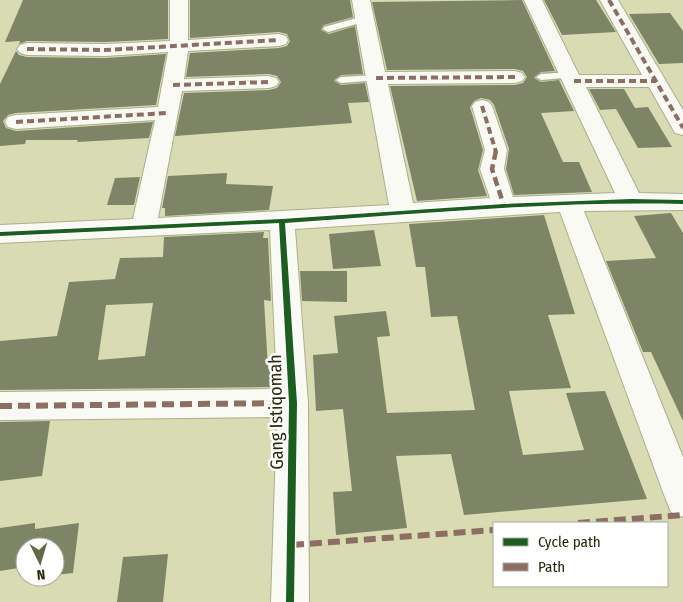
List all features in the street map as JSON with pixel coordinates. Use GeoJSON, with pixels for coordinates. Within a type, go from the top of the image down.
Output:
{"type":"FeatureCollection","features":[{"type":"Feature","properties":{"kind":"street"},"geometry":{"type":"LineString","coordinates":[[143,228],[173,85],[179,44],[179,0]]}},
{"type":"Feature","properties":{"kind":"street"},"geometry":{"type":"LineString","coordinates":[[533,0],[631,201]]}},
{"type":"Feature","properties":{"kind":"street"},"geometry":{"type":"LineString","coordinates":[[609,0],[683,128]]}},
{"type":"Feature","properties":{"kind":"street"},"geometry":{"type":"LineString","coordinates":[[362,10],[403,214]]}},
{"type":"Feature","properties":{"kind":"street"},"geometry":{"type":"LineString","coordinates":[[27,49],[105,50],[179,44],[280,40]]}},
{"type":"Feature","properties":{"kind":"street"},"geometry":{"type":"LineString","coordinates":[[376,78],[515,77]]}},
{"type":"Feature","properties":{"kind":"street"},"geometry":{"type":"LineString","coordinates":[[572,78],[656,80]]}},
{"type":"Feature","properties":{"kind":"street"},"geometry":{"type":"LineString","coordinates":[[173,85],[268,82]]}},
{"type":"Feature","properties":{"kind":"street"},"geometry":{"type":"LineString","coordinates":[[482,106],[496,150],[492,169],[504,206]]}},
{"type":"Feature","properties":{"kind":"street"},"geometry":{"type":"LineString","coordinates":[[16,122],[167,113]]}},
{"type":"Feature","properties":{"kind":"street"},"geometry":{"type":"LineString","coordinates":[[0,234],[282,222],[504,206],[631,201],[683,202]]}},
{"type":"Feature","properties":{"kind":"street"},"geometry":{"type":"LineString","coordinates":[[568,204],[683,500]]}},
{"type":"Feature","properties":{"kind":"street","name":"Gang Istiqomah"},"geometry":{"type":"LineString","coordinates":[[282,222],[293,403],[290,602]]}},
{"type":"Feature","properties":{"kind":"street"},"geometry":{"type":"LineString","coordinates":[[0,406],[293,403]]}},
{"type":"Feature","properties":{"kind":"lane"},"geometry":{"type":"LineString","coordinates":[[328,29],[362,10]]}},
{"type":"Feature","properties":{"kind":"lane"},"geometry":{"type":"LineString","coordinates":[[541,77],[572,78]]}},
{"type":"Feature","properties":{"kind":"lane"},"geometry":{"type":"LineString","coordinates":[[341,80],[376,78]]}},
{"type":"Feature","properties":{"kind":"building"},"geometry":{"type":"Polygon","coordinates":[[[23,0],[168,0],[168,39],[105,42],[27,41],[19,44],[20,41],[5,42],[23,0]]]}},
{"type":"Feature","properties":{"kind":"building"},"geometry":{"type":"Polygon","coordinates":[[[190,0],[350,0],[353,17],[324,25],[321,30],[329,34],[355,26],[363,74],[341,75],[334,81],[341,85],[365,83],[369,102],[348,103],[352,123],[175,136],[184,93],[269,90],[277,88],[281,82],[277,76],[269,74],[186,77],[190,53],[279,48],[287,46],[290,41],[287,34],[279,32],[190,38],[190,0]]]}},
{"type":"Feature","properties":{"kind":"building"},"geometry":{"type":"Polygon","coordinates":[[[522,0],[555,71],[541,72],[534,78],[541,82],[559,80],[574,111],[541,113],[563,162],[579,162],[592,192],[514,195],[506,169],[509,149],[494,105],[490,100],[481,98],[474,101],[470,107],[483,150],[478,170],[487,196],[417,201],[390,86],[515,85],[523,83],[527,77],[523,71],[515,69],[387,70],[372,2],[522,0]]]}},
{"type":"Feature","properties":{"kind":"building"},"geometry":{"type":"Polygon","coordinates":[[[544,0],[596,0],[616,32],[562,35],[544,0]]]}},
{"type":"Feature","properties":{"kind":"building"},"geometry":{"type":"Polygon","coordinates":[[[670,13],[683,31],[683,63],[659,64],[629,14],[670,13]]]}},
{"type":"Feature","properties":{"kind":"building"},"geometry":{"type":"Polygon","coordinates":[[[16,51],[19,55],[27,57],[105,58],[166,54],[156,105],[16,113],[8,115],[3,121],[6,128],[16,131],[153,122],[149,138],[77,142],[78,140],[26,140],[25,144],[0,146],[0,84],[16,51]]]}},
{"type":"Feature","properties":{"kind":"building"},"geometry":{"type":"Polygon","coordinates":[[[589,89],[624,89],[635,108],[648,107],[672,147],[638,148],[616,109],[600,110],[589,89]]]}},
{"type":"Feature","properties":{"kind":"building"},"geometry":{"type":"Polygon","coordinates":[[[227,173],[226,184],[273,186],[269,210],[165,216],[165,208],[162,208],[168,176],[227,173]]]}},
{"type":"Feature","properties":{"kind":"building"},"geometry":{"type":"Polygon","coordinates":[[[140,177],[134,205],[107,205],[115,178],[140,177]]]}},
{"type":"Feature","properties":{"kind":"building"},"geometry":{"type":"Polygon","coordinates":[[[671,213],[683,233],[683,421],[651,352],[643,352],[606,261],[656,258],[634,216],[671,213]]]}},
{"type":"Feature","properties":{"kind":"building"},"geometry":{"type":"Polygon","coordinates":[[[544,215],[575,314],[548,315],[571,388],[509,391],[523,455],[584,450],[566,393],[605,391],[647,499],[464,515],[451,454],[396,456],[407,528],[336,535],[333,492],[352,491],[343,409],[316,411],[313,355],[338,353],[334,316],[386,311],[390,336],[377,337],[387,413],[475,410],[457,316],[431,317],[425,267],[416,267],[409,224],[544,215]]]}},
{"type":"Feature","properties":{"kind":"building"},"geometry":{"type":"Polygon","coordinates":[[[374,230],[381,266],[333,269],[329,234],[374,230]]]}},
{"type":"Feature","properties":{"kind":"building"},"geometry":{"type":"Polygon","coordinates":[[[264,232],[263,238],[268,238],[271,301],[264,300],[268,369],[270,369],[271,387],[0,390],[0,341],[57,336],[69,282],[115,279],[120,258],[163,257],[164,237],[264,232]],[[153,303],[106,305],[98,360],[145,356],[153,303]]]}},
{"type":"Feature","properties":{"kind":"building"},"geometry":{"type":"Polygon","coordinates":[[[300,271],[347,271],[347,302],[302,301],[300,271]]]}},
{"type":"Feature","properties":{"kind":"building"},"geometry":{"type":"Polygon","coordinates":[[[50,421],[42,476],[0,481],[0,422],[50,421]]]}},
{"type":"Feature","properties":{"kind":"building"},"geometry":{"type":"Polygon","coordinates":[[[35,523],[35,529],[79,523],[73,573],[65,574],[65,537],[15,537],[15,569],[0,571],[0,528],[35,523]]]}},
{"type":"Feature","properties":{"kind":"building"},"geometry":{"type":"Polygon","coordinates":[[[168,554],[163,602],[117,602],[123,557],[168,554]]]}},
{"type":"Feature","properties":{"kind":"marked path"},"geometry":{"type":"LineString","coordinates":[[609,0],[683,128]]}},
{"type":"Feature","properties":{"kind":"marked path"},"geometry":{"type":"LineString","coordinates":[[27,49],[105,50],[279,40]]}},
{"type":"Feature","properties":{"kind":"marked path"},"geometry":{"type":"LineString","coordinates":[[376,78],[515,77]]}},
{"type":"Feature","properties":{"kind":"marked path"},"geometry":{"type":"LineString","coordinates":[[574,81],[656,81]]}},
{"type":"Feature","properties":{"kind":"marked path"},"geometry":{"type":"LineString","coordinates":[[173,85],[269,82]]}},
{"type":"Feature","properties":{"kind":"marked path"},"geometry":{"type":"LineString","coordinates":[[482,106],[496,150],[492,169],[504,206]]}},
{"type":"Feature","properties":{"kind":"marked path"},"geometry":{"type":"LineString","coordinates":[[16,122],[167,113]]}},
{"type":"Feature","properties":{"kind":"marked path"},"geometry":{"type":"LineString","coordinates":[[0,406],[293,403]]}},
{"type":"Feature","properties":{"kind":"marked path"},"geometry":{"type":"LineString","coordinates":[[591,522],[683,515]]}},
{"type":"Feature","properties":{"kind":"marked path"},"geometry":{"type":"LineString","coordinates":[[292,545],[493,530]]}},
{"type":"Feature","properties":{"kind":"cycle path"},"geometry":{"type":"LineString","coordinates":[[0,234],[282,221],[504,206],[631,201],[683,202]]}},
{"type":"Feature","properties":{"kind":"cycle path"},"geometry":{"type":"LineString","coordinates":[[282,221],[293,403],[290,602]]}}]}
